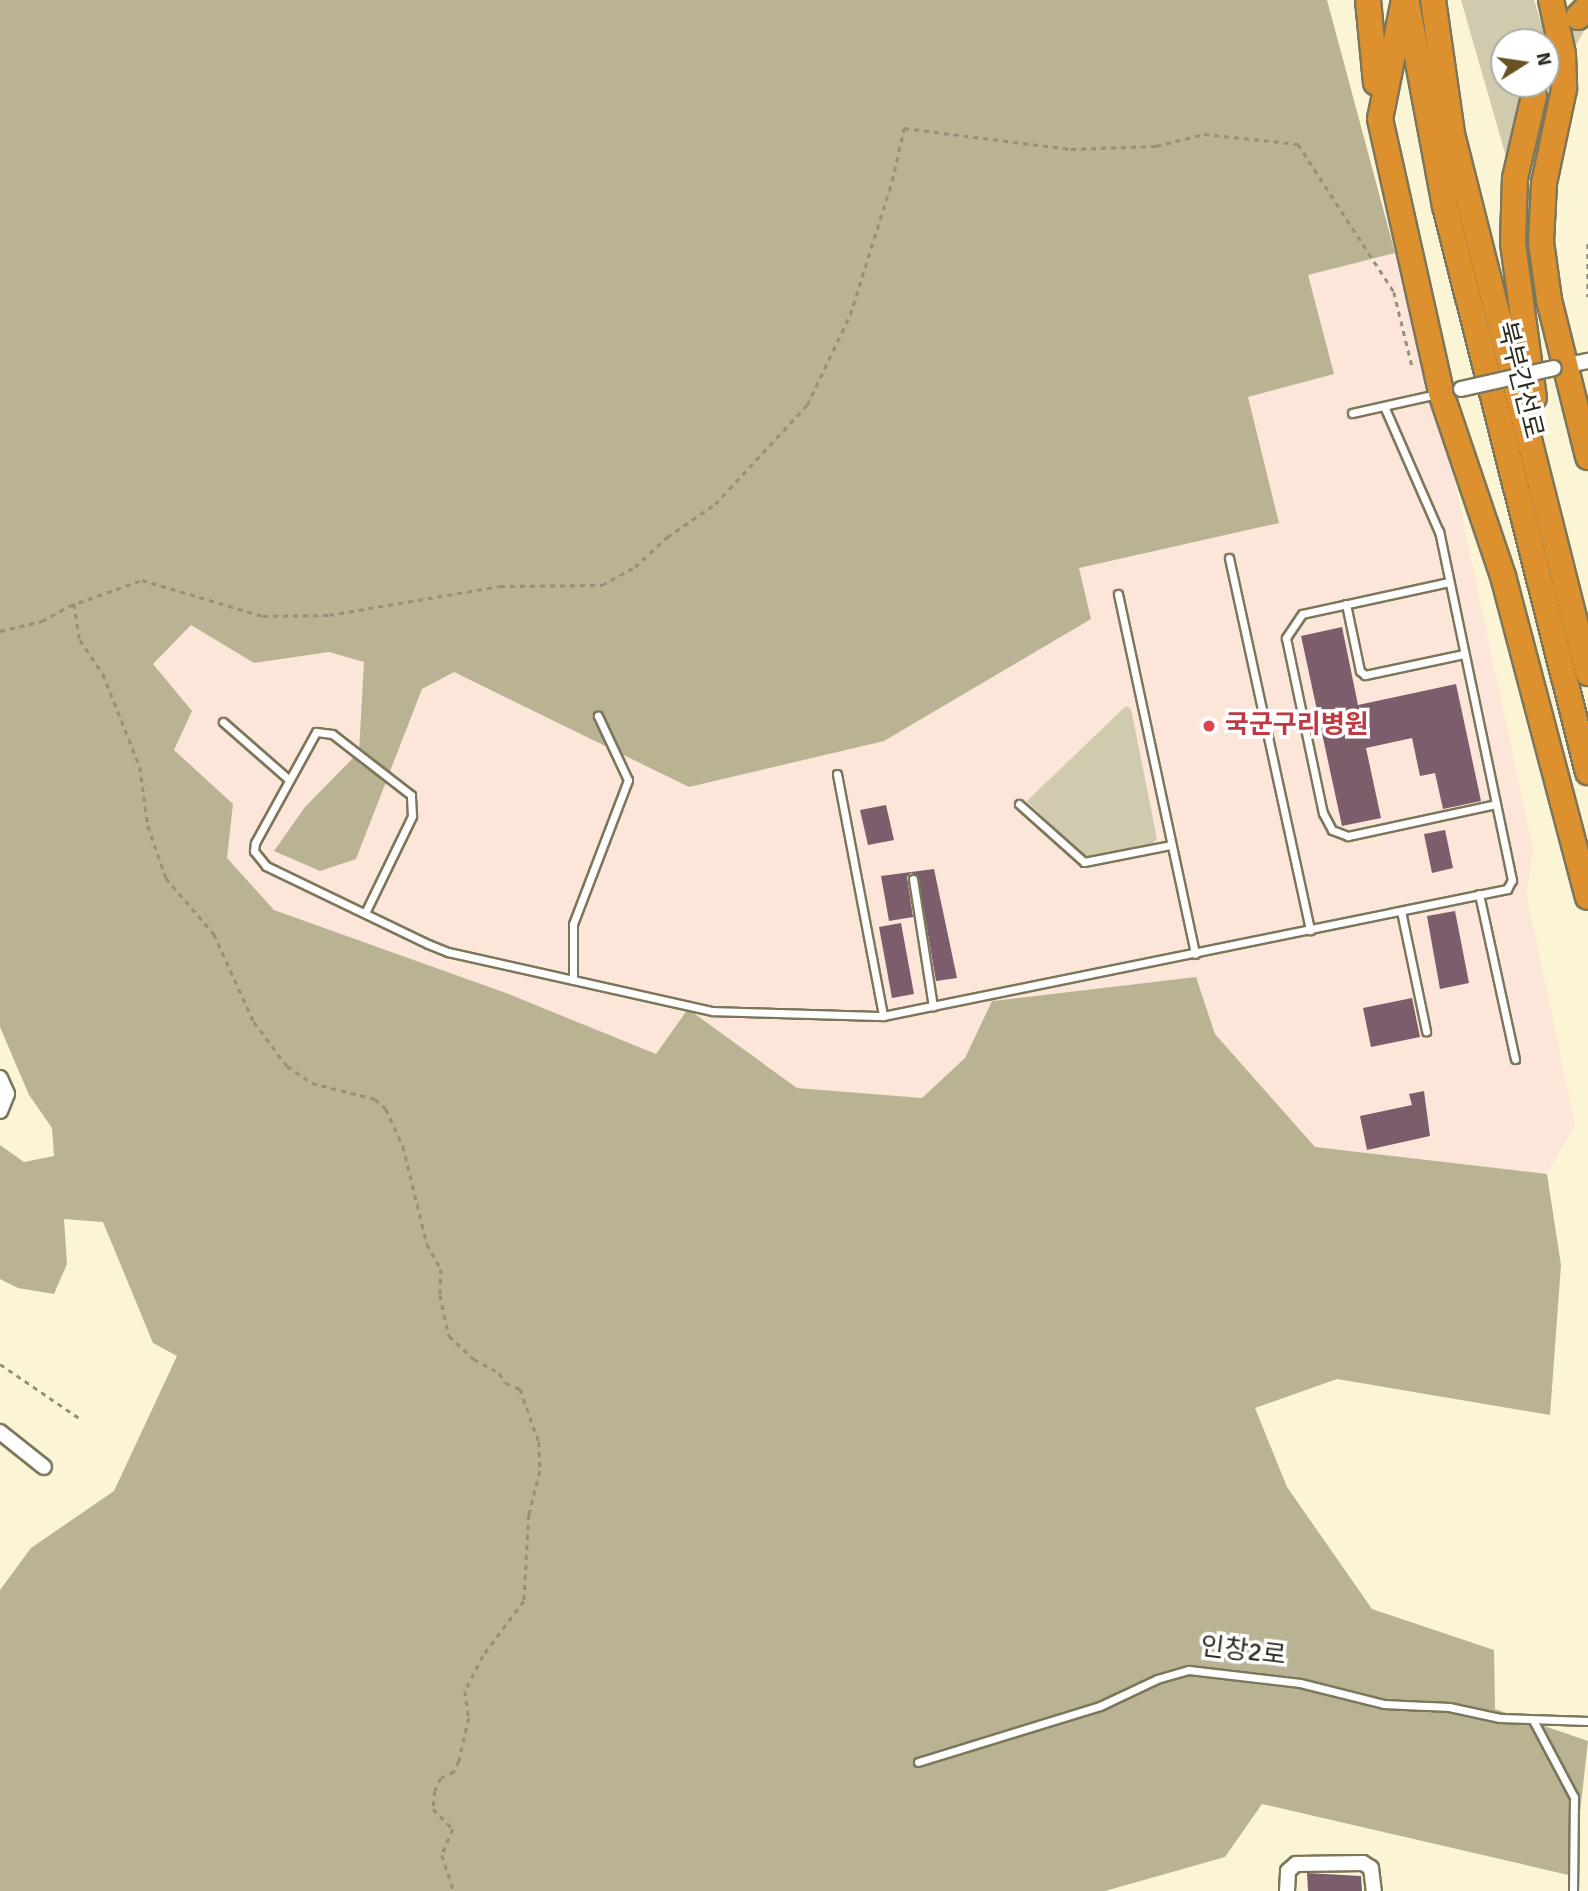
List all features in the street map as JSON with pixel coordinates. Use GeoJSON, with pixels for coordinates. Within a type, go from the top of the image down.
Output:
{"type":"FeatureCollection","features":[{"type":"Feature","properties":{"kind":"highway"},"geometry":{"type":"LineString","coordinates":[[1368,0],[1380,119],[1588,897]]}},
{"type":"Feature","properties":{"kind":"highway"},"geometry":{"type":"LineString","coordinates":[[1380,119],[1405,0]]}},
{"type":"Feature","properties":{"kind":"highway","name":"북부간선로"},"geometry":{"type":"LineString","coordinates":[[1405,0],[1445,206],[1588,772]]}},
{"type":"Feature","properties":{"kind":"highway","name":"북부간선로"},"geometry":{"type":"LineString","coordinates":[[1433,0],[1452,134],[1588,673]]}},
{"type":"Feature","properties":{"kind":"highway"},"geometry":{"type":"LineString","coordinates":[[1551,0],[1563,54],[1564,89],[1544,183],[1541,242],[1549,300],[1570,365],[1588,457]]}},
{"type":"Feature","properties":{"kind":"highway"},"geometry":{"type":"LineString","coordinates":[[1534,98],[1515,178],[1513,243],[1557,551]]}},
{"type":"Feature","properties":{"kind":"street"},"geometry":{"type":"LineString","coordinates":[[1451,391],[1570,365]]}},
{"type":"Feature","properties":{"kind":"street"},"geometry":{"type":"LineString","coordinates":[[0,1078],[7,1094],[0,1111]]}},
{"type":"Feature","properties":{"kind":"street"},"geometry":{"type":"LineString","coordinates":[[0,1432],[44,1467]]}},
{"type":"Feature","properties":{"kind":"street"},"geometry":{"type":"LineString","coordinates":[[1287,1891],[1288,1871],[1296,1864],[1363,1863],[1371,1868],[1374,1891]]}},
{"type":"Feature","properties":{"kind":"lane"},"geometry":{"type":"LineString","coordinates":[[1352,414],[1451,391]]}},
{"type":"Feature","properties":{"kind":"lane"},"geometry":{"type":"LineString","coordinates":[[365,913],[412,816],[411,794],[324,731],[309,737],[254,852],[266,866],[365,913],[457,955],[713,1011],[883,1016],[1401,911],[1512,884],[1434,519],[1384,406]]}},
{"type":"Feature","properties":{"kind":"lane"},"geometry":{"type":"LineString","coordinates":[[1228,558],[1310,930]]}},
{"type":"Feature","properties":{"kind":"lane"},"geometry":{"type":"LineString","coordinates":[[1449,582],[1299,615],[1286,634],[1323,813],[1332,830],[1348,836],[1496,804]]}},
{"type":"Feature","properties":{"kind":"lane"},"geometry":{"type":"LineString","coordinates":[[1118,594],[1195,954]]}},
{"type":"Feature","properties":{"kind":"lane"},"geometry":{"type":"LineString","coordinates":[[1346,604],[1360,671],[1365,675],[1464,654]]}},
{"type":"Feature","properties":{"kind":"lane"},"geometry":{"type":"LineString","coordinates":[[573,980],[573,924],[628,780],[598,716]]}},
{"type":"Feature","properties":{"kind":"lane"},"geometry":{"type":"LineString","coordinates":[[223,722],[288,779]]}},
{"type":"Feature","properties":{"kind":"lane"},"geometry":{"type":"LineString","coordinates":[[836,774],[883,1016]]}},
{"type":"Feature","properties":{"kind":"lane"},"geometry":{"type":"LineString","coordinates":[[1018,804],[1079,861],[1171,845]]}},
{"type":"Feature","properties":{"kind":"lane"},"geometry":{"type":"LineString","coordinates":[[914,879],[933,1006]]}},
{"type":"Feature","properties":{"kind":"lane"},"geometry":{"type":"LineString","coordinates":[[1479,894],[1515,1059]]}},
{"type":"Feature","properties":{"kind":"lane"},"geometry":{"type":"LineString","coordinates":[[1401,911],[1426,1031]]}},
{"type":"Feature","properties":{"kind":"lane","name":"인창2로"},"geometry":{"type":"LineString","coordinates":[[918,1762],[1100,1706],[1157,1679],[1189,1670],[1300,1683],[1384,1704],[1449,1707],[1500,1718],[1588,1721]]}},
{"type":"Feature","properties":{"kind":"lane"},"geometry":{"type":"LineString","coordinates":[[1533,1720],[1574,1797],[1573,1891]]}},
{"type":"Feature","properties":{"kind":"path"},"geometry":{"type":"LineString","coordinates":[[0,631],[42,621],[74,604],[142,580],[263,616],[329,615],[500,586],[602,585],[635,566],[667,537],[715,504],[807,405],[850,315],[904,128],[1071,149],[1156,146],[1204,134],[1297,144],[1394,292],[1414,372]]}},
{"type":"Feature","properties":{"kind":"path"},"geometry":{"type":"LineString","coordinates":[[1588,244],[1588,297]]}},
{"type":"Feature","properties":{"kind":"path"},"geometry":{"type":"LineString","coordinates":[[74,604],[80,640],[103,674],[140,767],[148,826],[166,877],[214,934],[254,1022],[287,1066],[312,1083],[375,1099],[386,1109],[399,1133],[427,1244],[441,1269],[444,1282],[440,1295],[449,1336],[474,1359],[499,1373],[506,1384],[520,1389],[539,1442],[540,1471],[529,1515],[524,1601],[482,1656],[465,1691],[469,1718],[459,1761],[454,1772],[440,1778],[435,1791],[433,1809],[453,1829],[442,1855],[454,1891]]}},
{"type":"Feature","properties":{"kind":"path"},"geometry":{"type":"LineString","coordinates":[[0,1364],[82,1420]]}},
{"type":"Feature","properties":{"kind":"shaded area"},"geometry":{"type":"Polygon","coordinates":[[[0,0],[1327,0],[1395,253],[1308,275],[1334,374],[1248,397],[1279,523],[1079,568],[1091,619],[884,741],[689,787],[454,672],[422,689],[356,859],[320,871],[274,851],[305,807],[359,752],[364,662],[329,652],[254,663],[191,625],[153,664],[192,711],[174,750],[233,804],[227,858],[274,910],[506,993],[656,1054],[688,1009],[797,1088],[922,1098],[965,1058],[992,1001],[1196,977],[1215,1034],[1315,1147],[1547,1174],[1561,1265],[1550,1415],[1337,1379],[1255,1408],[1287,1487],[1372,1609],[1494,1650],[1495,1709],[1588,1741],[1573,1876],[1262,1804],[1225,1857],[1105,1891],[0,1891],[0,1590],[31,1548],[114,1491],[177,1356],[153,1343],[103,1222],[64,1219],[67,1264],[54,1294],[18,1288],[0,1279],[0,1145],[24,1162],[54,1156],[52,1128],[29,1095],[0,1027],[0,0]]]}},
{"type":"Feature","properties":{"kind":"shaded area"},"geometry":{"type":"Polygon","coordinates":[[[1461,0],[1534,0],[1543,28],[1490,28],[1490,98],[1522,98],[1507,160],[1461,0]]]}},
{"type":"Feature","properties":{"kind":"shaded area","name":"국군구리병원"},"geometry":{"type":"Polygon","coordinates":[[[1395,253],[1436,394],[1533,849],[1527,897],[1575,1125],[1547,1174],[1315,1147],[1215,1034],[1196,977],[992,1001],[965,1058],[922,1098],[797,1088],[688,1010],[656,1054],[506,993],[274,910],[227,858],[233,804],[174,750],[153,664],[191,625],[254,663],[329,652],[365,662],[454,672],[689,787],[1079,568],[1279,523],[1248,397],[1308,275],[1395,253]]]}},
{"type":"Feature","properties":{"kind":"shaded area"},"geometry":{"type":"Polygon","coordinates":[[[1126,706],[1131,709],[1157,839],[1151,845],[1084,857],[1027,801],[1126,706]]]}},
{"type":"Feature","properties":{"kind":"building"},"geometry":{"type":"Polygon","coordinates":[[[1342,627],[1358,705],[1456,684],[1481,801],[1443,809],[1435,773],[1420,776],[1412,738],[1366,748],[1381,818],[1342,826],[1301,636],[1342,627]]]}},
{"type":"Feature","properties":{"kind":"building"},"geometry":{"type":"Polygon","coordinates":[[[886,805],[894,840],[868,845],[860,810],[886,805]]]}},
{"type":"Feature","properties":{"kind":"building"},"geometry":{"type":"Polygon","coordinates":[[[1445,830],[1453,868],[1432,873],[1424,834],[1445,830]]]}},
{"type":"Feature","properties":{"kind":"building"},"geometry":{"type":"Polygon","coordinates":[[[934,869],[957,978],[936,981],[918,876],[911,873],[907,877],[913,917],[889,921],[881,876],[934,869]]]}},
{"type":"Feature","properties":{"kind":"building"},"geometry":{"type":"Polygon","coordinates":[[[1455,911],[1469,983],[1440,989],[1427,916],[1455,911]]]}},
{"type":"Feature","properties":{"kind":"building"},"geometry":{"type":"Polygon","coordinates":[[[901,923],[914,994],[892,998],[879,927],[901,923]]]}},
{"type":"Feature","properties":{"kind":"building"},"geometry":{"type":"Polygon","coordinates":[[[1412,998],[1420,1037],[1371,1047],[1363,1008],[1412,998]]]}},
{"type":"Feature","properties":{"kind":"building"},"geometry":{"type":"Polygon","coordinates":[[[1424,1091],[1430,1136],[1367,1150],[1360,1116],[1412,1105],[1409,1094],[1424,1091]]]}},
{"type":"Feature","properties":{"kind":"building"},"geometry":{"type":"Polygon","coordinates":[[[1307,1873],[1361,1876],[1362,1891],[1308,1891],[1307,1873]]]}},
{"type":"Feature","properties":{"kind":"tunnel"},"geometry":{"type":"LineString","coordinates":[[1560,49],[1578,17]]}},
{"type":"Feature","properties":{"kind":"place","name":"국군구리병원"},"geometry":{"type":"Point","coordinates":[1209,726]}}]}
